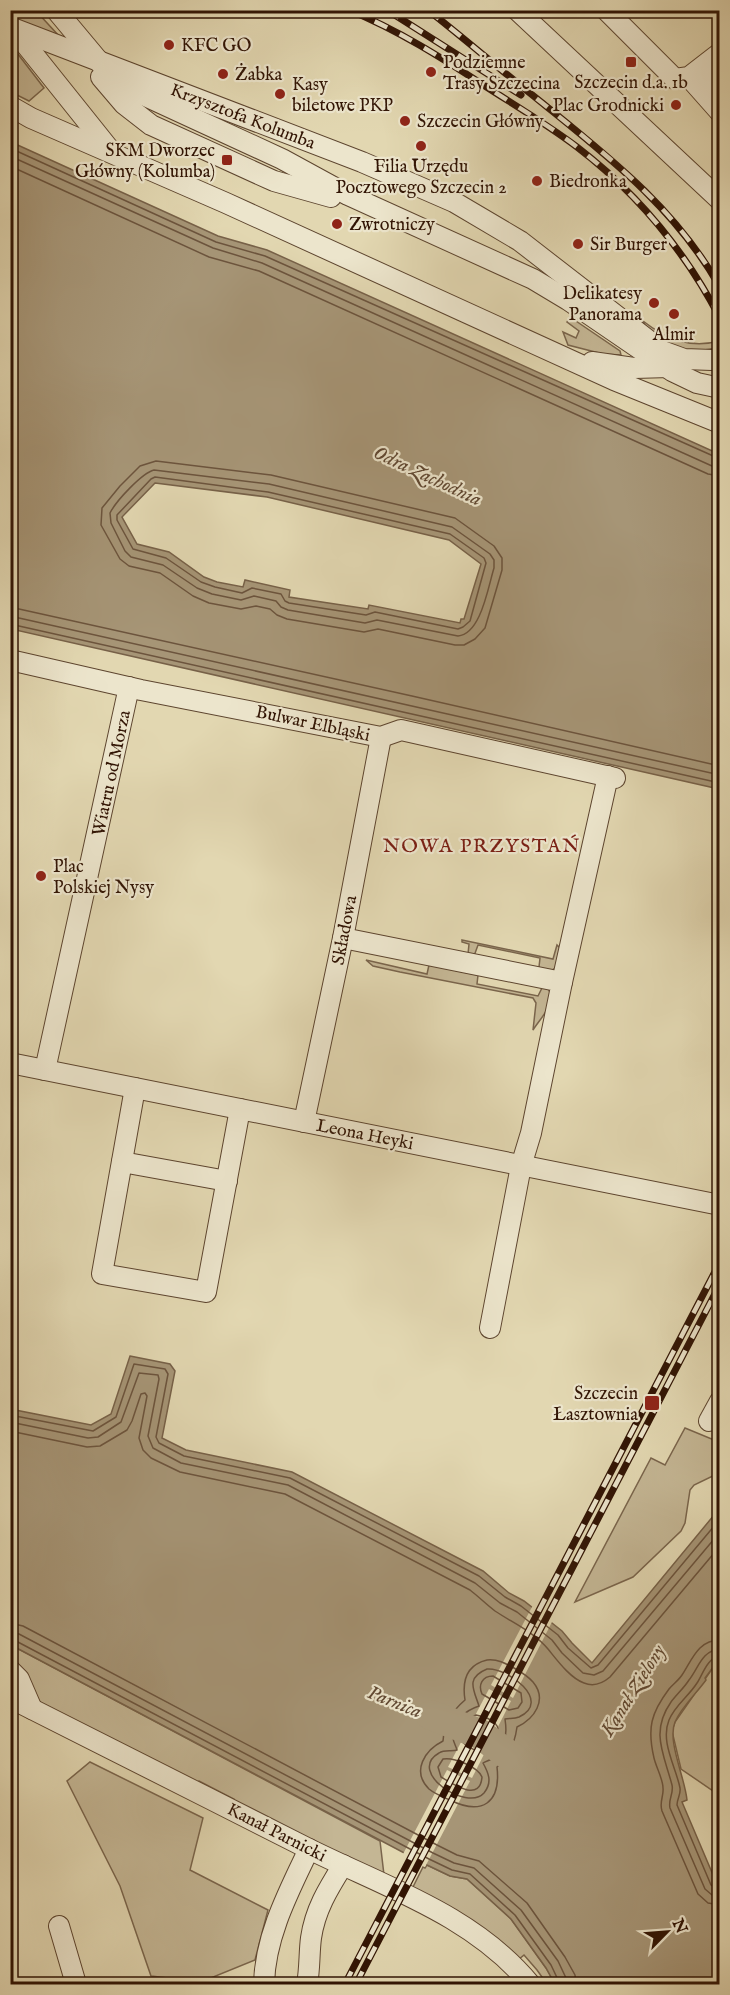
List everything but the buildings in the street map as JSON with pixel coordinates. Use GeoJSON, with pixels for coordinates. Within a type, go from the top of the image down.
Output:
{"type":"FeatureCollection","features":[{"type":"Feature","properties":{"kind":"street"},"geometry":{"type":"LineString","coordinates":[[43,10],[114,89],[134,101],[272,164],[310,188],[332,193],[533,279],[594,298]]}},
{"type":"Feature","properties":{"kind":"street"},"geometry":{"type":"LineString","coordinates":[[56,10],[124,104],[151,125],[274,181],[332,193],[535,290],[660,367]]}},
{"type":"Feature","properties":{"kind":"street"},"geometry":{"type":"LineString","coordinates":[[606,10],[671,77],[680,80],[709,65]]}},
{"type":"Feature","properties":{"kind":"street"},"geometry":{"type":"LineString","coordinates":[[525,13],[720,200]]}},
{"type":"Feature","properties":{"kind":"street","name":"Krzysztofa Kolumba"},"geometry":{"type":"LineString","coordinates":[[11,27],[93,63],[160,84],[426,188],[464,207],[504,231],[662,351],[684,359],[714,383]]}},
{"type":"Feature","properties":{"kind":"street","name":"Krzysztofa Kolumba"},"geometry":{"type":"LineString","coordinates":[[11,27],[112,152]]}},
{"type":"Feature","properties":{"kind":"street"},"geometry":{"type":"LineString","coordinates":[[709,65],[720,89]]}},
{"type":"Feature","properties":{"kind":"street"},"geometry":{"type":"LineString","coordinates":[[709,65],[720,112]]}},
{"type":"Feature","properties":{"kind":"street","name":"Krzysztofa Kolumba"},"geometry":{"type":"LineString","coordinates":[[10,106],[40,122],[112,152],[645,394],[720,422]]}},
{"type":"Feature","properties":{"kind":"street"},"geometry":{"type":"LineString","coordinates":[[533,279],[568,300],[660,367],[684,390],[714,383]]}},
{"type":"Feature","properties":{"kind":"street","name":"Krzysztofa Kolumba"},"geometry":{"type":"LineString","coordinates":[[547,348],[601,364],[660,367],[714,383]]}},
{"type":"Feature","properties":{"kind":"street","name":"Krzysztofa Kolumba"},"geometry":{"type":"LineString","coordinates":[[714,383],[712,414],[720,422]]}},
{"type":"Feature","properties":{"kind":"street","name":"Bulwar Elbląski"},"geometry":{"type":"LineString","coordinates":[[10,660],[129,687],[381,737],[401,730],[612,777],[562,982]]}},
{"type":"Feature","properties":{"kind":"street","name":"Wiatru od Morza"},"geometry":{"type":"LineString","coordinates":[[45,1070],[129,687]]}},
{"type":"Feature","properties":{"kind":"street","name":"Składowa"},"geometry":{"type":"LineString","coordinates":[[304,1122],[343,938],[381,737]]}},
{"type":"Feature","properties":{"kind":"street"},"geometry":{"type":"LineString","coordinates":[[343,938],[562,982],[521,1166],[490,1328]]}},
{"type":"Feature","properties":{"kind":"street","name":"Leona Heyki"},"geometry":{"type":"LineString","coordinates":[[10,1063],[720,1205]]}},
{"type":"Feature","properties":{"kind":"street"},"geometry":{"type":"LineString","coordinates":[[135,1088],[102,1274],[206,1292],[240,1109]]}},
{"type":"Feature","properties":{"kind":"street"},"geometry":{"type":"LineString","coordinates":[[122,1162],[226,1181]]}},
{"type":"Feature","properties":{"kind":"street"},"geometry":{"type":"LineString","coordinates":[[709,1421],[720,1401]]}},
{"type":"Feature","properties":{"kind":"street"},"geometry":{"type":"LineString","coordinates":[[10,1670],[19,1679],[32,1709]]}},
{"type":"Feature","properties":{"kind":"street","name":"Kanał Parnicki"},"geometry":{"type":"LineString","coordinates":[[10,1698],[309,1849],[411,1895],[457,1922],[498,1952],[530,1984]]}},
{"type":"Feature","properties":{"kind":"street"},"geometry":{"type":"LineString","coordinates":[[264,1984],[264,1970],[274,1928],[309,1849]]}},
{"type":"Feature","properties":{"kind":"street"},"geometry":{"type":"LineString","coordinates":[[308,1984],[311,1938],[316,1912],[343,1865]]}},
{"type":"Feature","properties":{"kind":"street"},"geometry":{"type":"LineString","coordinates":[[59,1926],[76,1984]]}},
{"type":"Feature","properties":{"kind":"shaded area"},"geometry":{"type":"Polygon","coordinates":[[[11,11],[36,11],[60,37],[18,20],[11,11]]]}},
{"type":"Feature","properties":{"kind":"shaded area"},"geometry":{"type":"Polygon","coordinates":[[[11,45],[44,88],[29,101],[11,92],[11,45]]]}},
{"type":"Feature","properties":{"kind":"shaded area"},"geometry":{"type":"Polygon","coordinates":[[[570,317],[620,351],[621,355],[603,354],[568,345],[563,332],[576,338],[579,331],[567,322],[570,317]]]}},
{"type":"Feature","properties":{"kind":"shaded area"},"geometry":{"type":"Polygon","coordinates":[[[643,321],[660,333],[679,341],[698,344],[719,341],[719,347],[698,350],[675,348],[655,338],[643,321]]]}},
{"type":"Feature","properties":{"kind":"shaded area"},"geometry":{"type":"Polygon","coordinates":[[[462,940],[553,959],[557,945],[560,948],[559,965],[551,971],[541,970],[540,958],[478,945],[474,956],[468,954],[469,944],[462,940]]]}},
{"type":"Feature","properties":{"kind":"shaded area"},"geometry":{"type":"Polygon","coordinates":[[[366,960],[427,974],[429,965],[478,975],[477,984],[538,996],[542,988],[548,988],[550,1004],[533,1030],[536,1003],[533,998],[373,966],[366,960]]]}},
{"type":"Feature","properties":{"kind":"shaded area"},"geometry":{"type":"Polygon","coordinates":[[[685,1428],[719,1442],[719,1473],[694,1485],[690,1490],[685,1523],[681,1531],[633,1577],[575,1602],[651,1458],[665,1465],[685,1428]]]}},
{"type":"Feature","properties":{"kind":"shaded area"},"geometry":{"type":"Polygon","coordinates":[[[11,1645],[380,1841],[384,1875],[233,1802],[234,1799],[199,1781],[197,1784],[38,1703],[11,1662],[11,1645]]]}},
{"type":"Feature","properties":{"kind":"shaded area"},"geometry":{"type":"Polygon","coordinates":[[[719,1659],[719,1795],[681,1769],[672,1731],[675,1722],[719,1659]]]}},
{"type":"Feature","properties":{"kind":"shaded area"},"geometry":{"type":"Polygon","coordinates":[[[90,1762],[203,1818],[190,1870],[268,1910],[255,1960],[201,1982],[151,1976],[120,1886],[67,1781],[90,1762]]]}},
{"type":"Feature","properties":{"kind":"shaded area"},"geometry":{"type":"Polygon","coordinates":[[[427,1865],[450,1876],[467,1879],[511,1919],[555,1984],[547,1984],[524,1955],[518,1960],[412,1889],[423,1867],[427,1865]]]}},
{"type":"Feature","properties":{"kind":"water","name":"Odra Zachodnia"},"geometry":{"type":"Polygon","coordinates":[[[11,142],[218,236],[267,250],[719,454],[719,789],[11,629],[11,142]],[[155,483],[122,517],[137,544],[169,552],[204,577],[217,582],[243,587],[245,580],[290,590],[289,597],[368,609],[369,605],[460,623],[461,619],[464,619],[481,564],[449,540],[267,497],[155,483]]]}},
{"type":"Feature","properties":{"kind":"water","name":"Kanał Zielony"},"geometry":{"type":"Polygon","coordinates":[[[130,1356],[170,1364],[175,1371],[162,1438],[186,1450],[292,1472],[483,1571],[562,1631],[592,1663],[719,1509],[719,1659],[705,1678],[706,1680],[681,1711],[675,1722],[673,1739],[686,1791],[687,1800],[682,1802],[719,1889],[719,1984],[555,1984],[511,1919],[467,1879],[450,1876],[427,1865],[11,1645],[10,1409],[91,1425],[111,1414],[130,1356]],[[477,1721],[466,1736],[484,1747],[494,1732],[477,1721]]]}},
{"type":"Feature","properties":{"kind":"pier"},"geometry":{"type":"Polygon","coordinates":[[[533,1605],[553,1620],[513,1698],[491,1685],[533,1605]]]}},
{"type":"Feature","properties":{"kind":"pier"},"geometry":{"type":"Polygon","coordinates":[[[489,1689],[511,1701],[472,1778],[448,1767],[489,1689]]]}},
{"type":"Feature","properties":{"kind":"pier"},"geometry":{"type":"Polygon","coordinates":[[[447,1770],[470,1781],[425,1867],[402,1856],[447,1770]]]}},
{"type":"Feature","properties":{"kind":"waterway","name":"Parnica"},"geometry":{"type":"LineString","coordinates":[[431,1715],[480,1734],[522,1765]]}},
{"type":"Feature","properties":{"kind":"railway"},"geometry":{"type":"LineString","coordinates":[[349,10],[402,35],[452,65],[555,131],[599,165],[658,225],[691,269],[720,318]]}},
{"type":"Feature","properties":{"kind":"railway"},"geometry":{"type":"LineString","coordinates":[[387,10],[521,95]]}},
{"type":"Feature","properties":{"kind":"railway"},"geometry":{"type":"LineString","coordinates":[[428,10],[592,143],[640,186],[683,233],[720,287]]}},
{"type":"Feature","properties":{"kind":"railway"},"geometry":{"type":"LineString","coordinates":[[345,1984],[720,1262]]}},
{"type":"Feature","properties":{"kind":"railway"},"geometry":{"type":"LineString","coordinates":[[356,1984],[720,1284]]}},
{"type":"Feature","properties":{"kind":"place","name":"KFC GO"},"geometry":{"type":"Point","coordinates":[169,45]}},
{"type":"Feature","properties":{"kind":"place","name":"Szczecin d.a. 1b"},"geometry":{"type":"Point","coordinates":[631,62]}},
{"type":"Feature","properties":{"kind":"place","name":"Podziemne Trasy Szczecina"},"geometry":{"type":"Point","coordinates":[431,72]}},
{"type":"Feature","properties":{"kind":"place","name":"Żabka"},"geometry":{"type":"Point","coordinates":[223,74]}},
{"type":"Feature","properties":{"kind":"place","name":"Kasy biletowe PKP"},"geometry":{"type":"Point","coordinates":[280,94]}},
{"type":"Feature","properties":{"kind":"place","name":"Plac Grodnicki"},"geometry":{"type":"Point","coordinates":[676,105]}},
{"type":"Feature","properties":{"kind":"place","name":"Szczecin Główny"},"geometry":{"type":"Point","coordinates":[405,121]}},
{"type":"Feature","properties":{"kind":"place","name":"Filia Urzędu Pocztowego Szczecin 2"},"geometry":{"type":"Point","coordinates":[421,146]}},
{"type":"Feature","properties":{"kind":"place","name":"SKM Dworzec Główny (Kolumba)"},"geometry":{"type":"Point","coordinates":[227,160]}},
{"type":"Feature","properties":{"kind":"place","name":"Biedronka"},"geometry":{"type":"Point","coordinates":[537,181]}},
{"type":"Feature","properties":{"kind":"place","name":"Zwrotniczy"},"geometry":{"type":"Point","coordinates":[337,224]}},
{"type":"Feature","properties":{"kind":"place","name":"Sir Burger"},"geometry":{"type":"Point","coordinates":[578,244]}},
{"type":"Feature","properties":{"kind":"place","name":"Delikatesy Panorama"},"geometry":{"type":"Point","coordinates":[654,303]}},
{"type":"Feature","properties":{"kind":"place","name":"Almir"},"geometry":{"type":"Point","coordinates":[674,314]}},
{"type":"Feature","properties":{"kind":"place","name":"Plac Polskiej Nysy"},"geometry":{"type":"Point","coordinates":[41,876]}},
{"type":"Feature","properties":{"kind":"place","name":"Szczecin Łasztownia"},"geometry":{"type":"Point","coordinates":[652,1403]}},
{"type":"Feature","properties":{"kind":"district","name":"NOWA PRZYSTAŃ"},"geometry":{"type":"Point","coordinates":[482,845]}}]}
